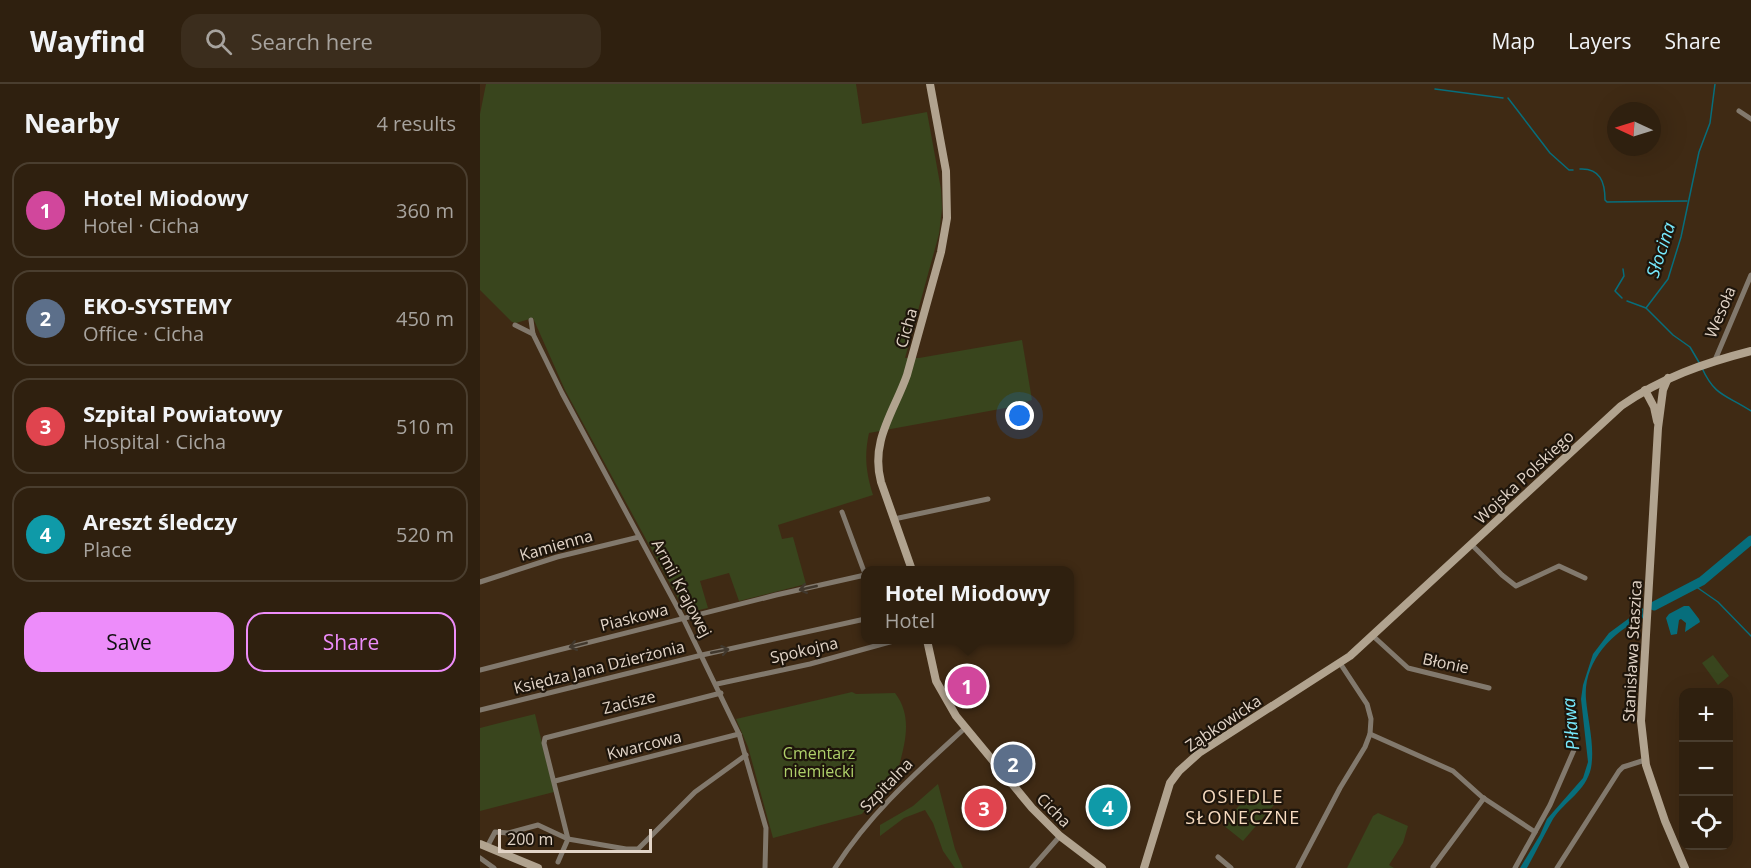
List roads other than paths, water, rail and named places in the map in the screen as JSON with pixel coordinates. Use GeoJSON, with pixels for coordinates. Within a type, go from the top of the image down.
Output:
{"type":"FeatureCollection","features":[{"type":"Feature","properties":{"kind":"street","name":"Cicha"},"geometry":{"type":"LineString","coordinates":[[911,566],[879,475],[879,444],[907,375],[941,252],[947,218],[946,171],[930,84]]}},
{"type":"Feature","properties":{"kind":"street"},"geometry":{"type":"LineString","coordinates":[[1739,111],[1751,119]]}},
{"type":"Feature","properties":{"kind":"street","name":"Wesoła"},"geometry":{"type":"LineString","coordinates":[[1710,361],[1751,275]]}},
{"type":"Feature","properties":{"kind":"street","name":"Armii Krajowej"},"geometry":{"type":"LineString","coordinates":[[531,320],[533,334],[562,393],[683,618],[717,684],[739,734],[766,828],[765,868]]}},
{"type":"Feature","properties":{"kind":"street"},"geometry":{"type":"LineString","coordinates":[[515,324],[533,334]]}},
{"type":"Feature","properties":{"kind":"street","name":"Wojska Polskiego"},"geometry":{"type":"LineString","coordinates":[[1340,663],[1373,636],[1612,414],[1649,388],[1668,378],[1710,361],[1751,351]]}},
{"type":"Feature","properties":{"kind":"street","name":"Stanisława Staszica"},"geometry":{"type":"LineString","coordinates":[[1668,378],[1661,405],[1659,429],[1641,721],[1645,760],[1665,821],[1684,868]]}},
{"type":"Feature","properties":{"kind":"street"},"geometry":{"type":"LineString","coordinates":[[1649,388],[1661,405]]}},
{"type":"Feature","properties":{"kind":"street"},"geometry":{"type":"LineString","coordinates":[[1649,388],[1659,429]]}},
{"type":"Feature","properties":{"kind":"street"},"geometry":{"type":"LineString","coordinates":[[894,519],[988,499]]}},
{"type":"Feature","properties":{"kind":"street"},"geometry":{"type":"LineString","coordinates":[[842,512],[862,566]]}},
{"type":"Feature","properties":{"kind":"street","name":"Kamienna"},"geometry":{"type":"LineString","coordinates":[[480,582],[557,557],[639,537]]}},
{"type":"Feature","properties":{"kind":"street"},"geometry":{"type":"LineString","coordinates":[[1471,544],[1516,586],[1559,566],[1585,578]]}},
{"type":"Feature","properties":{"kind":"street","name":"Piaskowa"},"geometry":{"type":"LineString","coordinates":[[480,670],[861,575]]}},
{"type":"Feature","properties":{"kind":"street","name":"Księdza Jana Dzierżonia"},"geometry":{"type":"LineString","coordinates":[[480,710],[702,655],[861,621]]}},
{"type":"Feature","properties":{"kind":"street","name":"Błonie"},"geometry":{"type":"LineString","coordinates":[[1373,636],[1408,668],[1489,688]]}},
{"type":"Feature","properties":{"kind":"street","name":"Spokojna"},"geometry":{"type":"LineString","coordinates":[[717,684],[810,664],[878,644]]}},
{"type":"Feature","properties":{"kind":"street","name":"Cicha"},"geometry":{"type":"LineString","coordinates":[[928,644],[936,681],[965,728],[1032,808],[1060,836],[1102,868]]}},
{"type":"Feature","properties":{"kind":"street"},"geometry":{"type":"LineString","coordinates":[[1298,868],[1370,734],[1371,719],[1367,704],[1340,663]]}},
{"type":"Feature","properties":{"kind":"street","name":"Ząbkowicka"},"geometry":{"type":"LineString","coordinates":[[1144,868],[1164,796],[1179,771],[1199,753],[1340,663]]}},
{"type":"Feature","properties":{"kind":"street","name":"Zacisze"},"geometry":{"type":"LineString","coordinates":[[555,781],[544,743],[545,738],[721,693]]}},
{"type":"Feature","properties":{"kind":"street","name":"Szpitalna"},"geometry":{"type":"LineString","coordinates":[[835,868],[851,843],[900,787],[965,728]]}},
{"type":"Feature","properties":{"kind":"street","name":"Kwarcowa"},"geometry":{"type":"LineString","coordinates":[[555,781],[739,734]]}},
{"type":"Feature","properties":{"kind":"street"},"geometry":{"type":"LineString","coordinates":[[1370,734],[1453,771],[1484,798],[1535,832]]}},
{"type":"Feature","properties":{"kind":"street"},"geometry":{"type":"LineString","coordinates":[[1515,868],[1550,805],[1574,750]]}},
{"type":"Feature","properties":{"kind":"street"},"geometry":{"type":"LineString","coordinates":[[538,868],[484,846],[495,832],[508,833],[538,825],[568,839],[638,849],[695,792],[746,755]]}},
{"type":"Feature","properties":{"kind":"street"},"geometry":{"type":"LineString","coordinates":[[1557,868],[1619,771],[1623,767],[1645,760]]}},
{"type":"Feature","properties":{"kind":"street"},"geometry":{"type":"LineString","coordinates":[[555,781],[568,839],[558,862]]}},
{"type":"Feature","properties":{"kind":"street"},"geometry":{"type":"LineString","coordinates":[[1433,867],[1484,798]]}},
{"type":"Feature","properties":{"kind":"street"},"geometry":{"type":"LineString","coordinates":[[1032,868],[1060,836]]}},
{"type":"Feature","properties":{"kind":"street"},"geometry":{"type":"LineString","coordinates":[[1218,857],[1231,868]]}},
{"type":"Feature","properties":{"kind":"street"},"geometry":{"type":"LineString","coordinates":[[480,858],[494,868]]}},
{"type":"Feature","properties":{"kind":"water"},"geometry":{"type":"Polygon","coordinates":[[[1684,606],[1689,606],[1700,622],[1685,632],[1686,623],[1681,619],[1677,634],[1671,635],[1666,618],[1684,606]]]}},
{"type":"Feature","properties":{"kind":"water"},"geometry":{"type":"Polygon","coordinates":[[[1643,608],[1643,618],[1610,640],[1594,661],[1589,673],[1586,699],[1592,751],[1591,768],[1585,783],[1553,819],[1527,868],[1520,868],[1547,819],[1583,778],[1588,762],[1581,699],[1593,654],[1609,633],[1643,608]]]}},
{"type":"Feature","properties":{"kind":"waterway","name":"Słocina"},"geometry":{"type":"LineString","coordinates":[[1700,364],[1690,347],[1673,335],[1646,308],[1668,279],[1681,237],[1699,152],[1710,123],[1715,84]]}},
{"type":"Feature","properties":{"kind":"waterway"},"geometry":{"type":"LineString","coordinates":[[1435,89],[1503,98]]}},
{"type":"Feature","properties":{"kind":"waterway"},"geometry":{"type":"LineString","coordinates":[[1508,98],[1550,153],[1569,170],[1573,170]]}},
{"type":"Feature","properties":{"kind":"waterway"},"geometry":{"type":"LineString","coordinates":[[1580,169],[1587,169],[1600,177],[1607,202],[1687,201]]}},
{"type":"Feature","properties":{"kind":"waterway"},"geometry":{"type":"LineString","coordinates":[[1622,298],[1615,291],[1624,276],[1623,269]]}},
{"type":"Feature","properties":{"kind":"waterway"},"geometry":{"type":"LineString","coordinates":[[1627,301],[1646,308]]}},
{"type":"Feature","properties":{"kind":"waterway","name":"Słocina"},"geometry":{"type":"LineString","coordinates":[[1702,368],[1717,390],[1751,411]]}},
{"type":"Feature","properties":{"kind":"waterway","name":"Piława"},"geometry":{"type":"LineString","coordinates":[[1654,606],[1702,581],[1751,540]]}},
{"type":"Feature","properties":{"kind":"waterway"},"geometry":{"type":"LineString","coordinates":[[1695,586],[1718,602],[1751,636]]}},
{"type":"Feature","properties":{"kind":"place","name":"Hotel Miodowy"},"geometry":{"type":"Point","coordinates":[967,686]}},
{"type":"Feature","properties":{"kind":"place","name":"EKO-SYSTEMY"},"geometry":{"type":"Point","coordinates":[1013,764]}},
{"type":"Feature","properties":{"kind":"place","name":"Areszt śledczy"},"geometry":{"type":"Point","coordinates":[1108,807]}},
{"type":"Feature","properties":{"kind":"place","name":"Szpital Powiatowy"},"geometry":{"type":"Point","coordinates":[984,808]}},
{"type":"Feature","properties":{"kind":"district","name":"OSIEDLE SŁONECZNE"},"geometry":{"type":"Point","coordinates":[1243,807]}},
{"type":"Feature","properties":{"kind":"park label","name":"Cmentarz niemiecki"},"geometry":{"type":"Point","coordinates":[819,762]}}]}
